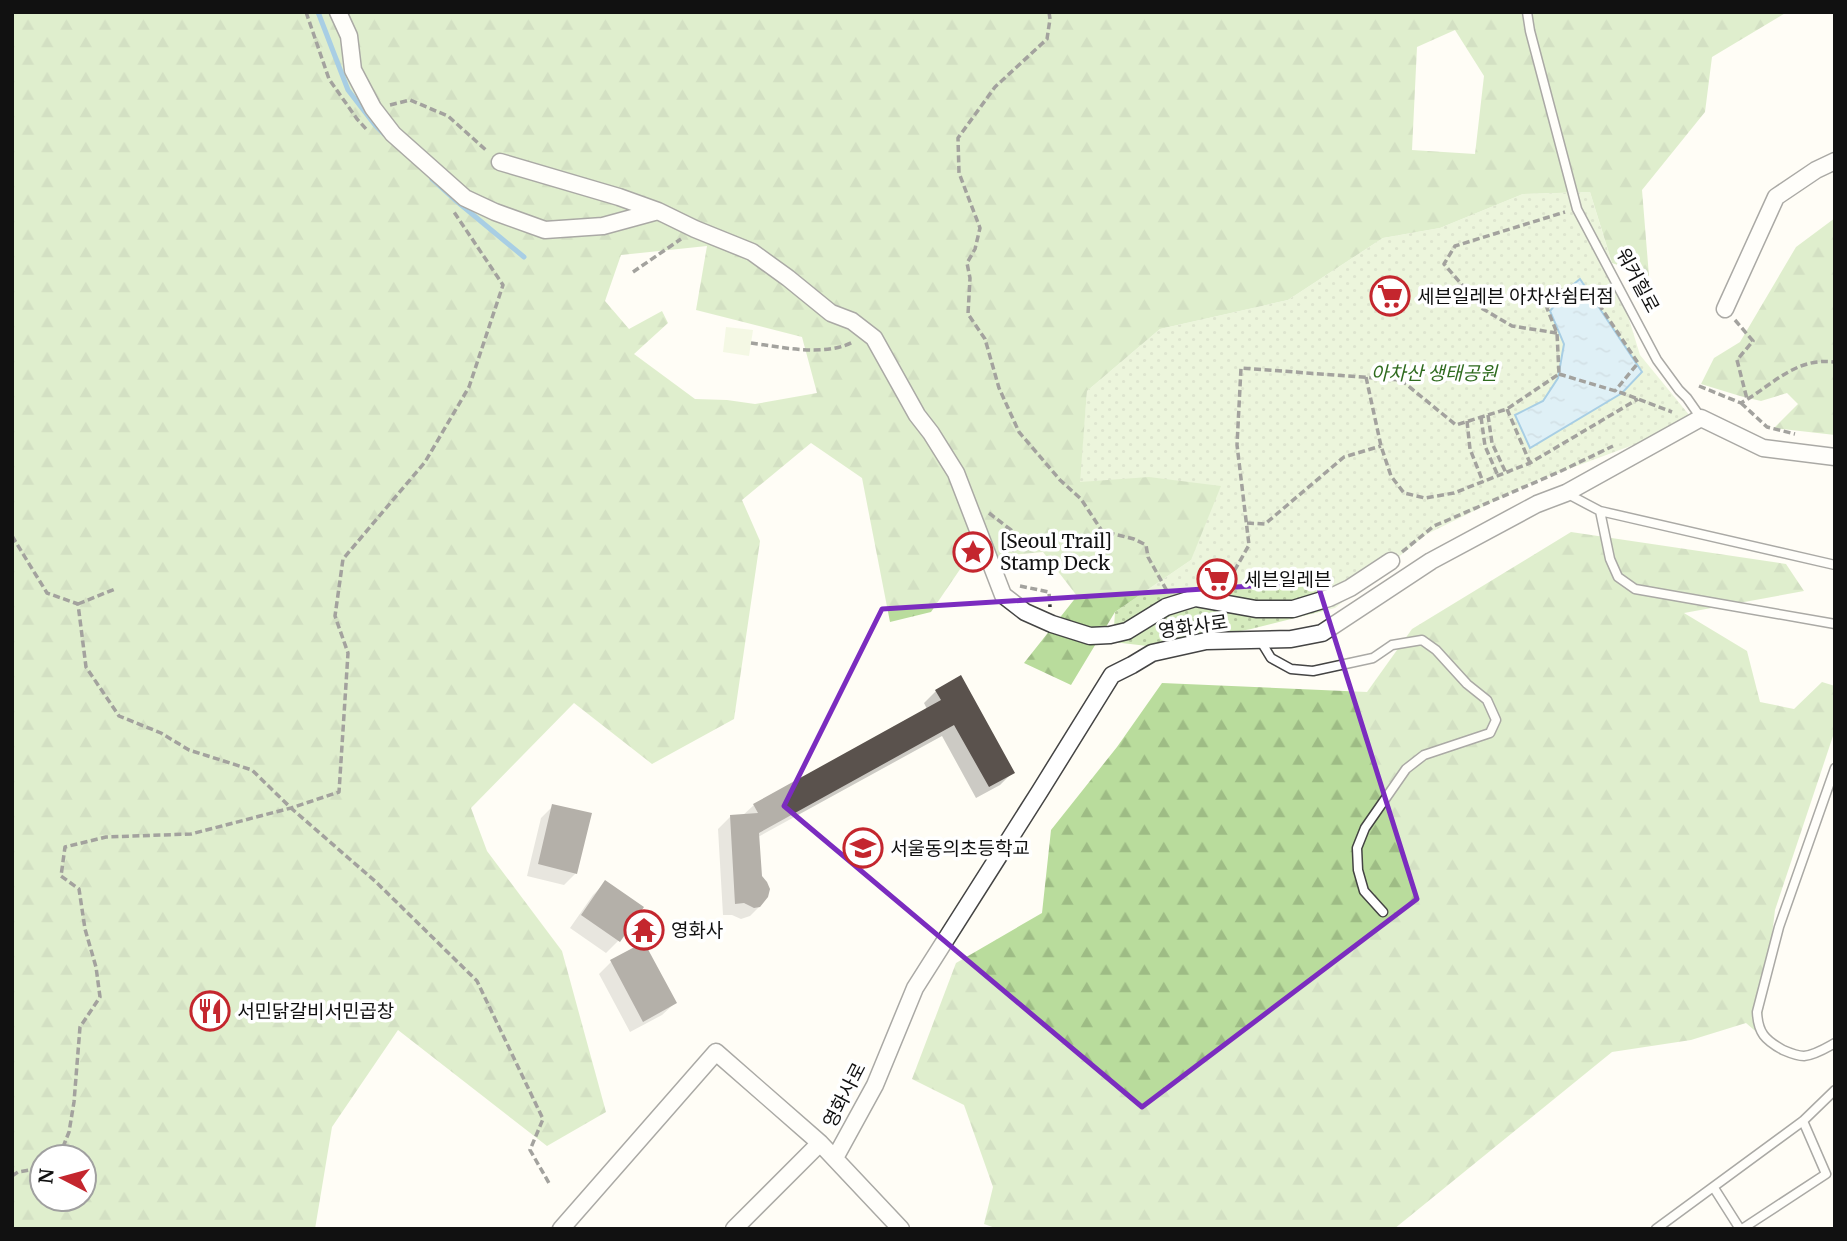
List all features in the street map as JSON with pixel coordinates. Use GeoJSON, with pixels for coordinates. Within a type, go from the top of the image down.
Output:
{"type":"FeatureCollection","features":[{"type":"Feature","properties":{"kind":"street"},"geometry":{"type":"LineString","coordinates":[[338,12],[349,36],[353,70],[373,108],[394,134],[465,198],[545,230],[603,226],[657,211]]}},
{"type":"Feature","properties":{"kind":"street"},"geometry":{"type":"LineString","coordinates":[[1725,309],[1776,197],[1816,170],[1835,161]]}},
{"type":"Feature","properties":{"kind":"street"},"geometry":{"type":"LineString","coordinates":[[499,162],[619,197],[752,252],[831,313],[852,321],[874,338],[916,415],[931,433],[956,473],[1003,596],[1025,612],[1090,636],[1110,635],[1127,631],[1166,607],[1195,598],[1256,609],[1293,609],[1329,598],[1391,561]]}},
{"type":"Feature","properties":{"kind":"street","name":"워커힐로"},"geometry":{"type":"LineString","coordinates":[[1701,418],[1763,448],[1835,457]]}},
{"type":"Feature","properties":{"kind":"street","name":"영화사로"},"geometry":{"type":"LineString","coordinates":[[835,1158],[874,1085],[915,988],[1112,675],[1153,653],[1206,641],[1291,639],[1322,633],[1431,561],[1537,504],[1566,493],[1701,418]]}},
{"type":"Feature","properties":{"kind":"street","name":"영화사로"},"geometry":{"type":"LineString","coordinates":[[561,1229],[716,1052],[820,1143]]}},
{"type":"Feature","properties":{"kind":"street"},"geometry":{"type":"LineString","coordinates":[[743,1226],[820,1143],[901,1229]]}},
{"type":"Feature","properties":{"kind":"lane","name":"워커힐로"},"geometry":{"type":"LineString","coordinates":[[1527,12],[1577,209],[1657,360],[1701,418]]}},
{"type":"Feature","properties":{"kind":"lane"},"geometry":{"type":"LineString","coordinates":[[1566,493],[1600,511],[1835,565]]}},
{"type":"Feature","properties":{"kind":"lane"},"geometry":{"type":"LineString","coordinates":[[1600,511],[1610,559],[1618,577],[1635,589],[1835,624]]}},
{"type":"Feature","properties":{"kind":"lane"},"geometry":{"type":"LineString","coordinates":[[1259,640],[1271,658],[1292,669],[1313,671],[1373,658],[1392,645],[1422,640],[1437,650],[1467,684],[1487,700],[1496,720],[1490,733],[1424,755],[1406,769],[1365,828],[1357,848],[1358,870],[1364,891],[1383,912]]}},
{"type":"Feature","properties":{"kind":"lane"},"geometry":{"type":"LineString","coordinates":[[1835,768],[1779,927],[1757,1012],[1764,1037],[1790,1053],[1803,1056],[1814,1054],[1835,1043]]}},
{"type":"Feature","properties":{"kind":"lane"},"geometry":{"type":"LineString","coordinates":[[1656,1229],[1803,1121],[1835,1090]]}},
{"type":"Feature","properties":{"kind":"lane"},"geometry":{"type":"LineString","coordinates":[[1714,1188],[1741,1229],[1826,1174],[1803,1121]]}},
{"type":"Feature","properties":{"kind":"path"},"geometry":{"type":"LineString","coordinates":[[306,12],[329,79],[357,119],[374,137]]}},
{"type":"Feature","properties":{"kind":"path"},"geometry":{"type":"LineString","coordinates":[[1049,12],[1047,39],[995,87],[958,138],[959,173],[980,228],[975,249],[967,263],[970,278],[968,314],[985,339],[999,388],[1019,432],[1060,480],[1081,499],[1102,531],[1146,545],[1148,558],[1176,604]]}},
{"type":"Feature","properties":{"kind":"path"},"geometry":{"type":"LineString","coordinates":[[373,108],[410,100],[448,116],[499,162]]}},
{"type":"Feature","properties":{"kind":"path"},"geometry":{"type":"LineString","coordinates":[[65,1143],[74,1102],[80,1027],[100,998],[79,889],[61,876],[65,847],[106,837],[191,834],[291,808],[339,792],[348,653],[334,616],[343,559],[425,462],[469,387],[503,285],[456,214],[446,204]]}},
{"type":"Feature","properties":{"kind":"path"},"geometry":{"type":"LineString","coordinates":[[1558,333],[1512,326],[1483,309],[1444,264],[1455,246],[1577,209]]}},
{"type":"Feature","properties":{"kind":"path"},"geometry":{"type":"LineString","coordinates":[[633,272],[695,229]]}},
{"type":"Feature","properties":{"kind":"path"},"geometry":{"type":"LineString","coordinates":[[1559,374],[1558,333],[1547,308],[1565,287],[1588,288],[1637,363],[1615,391]]}},
{"type":"Feature","properties":{"kind":"path"},"geometry":{"type":"LineString","coordinates":[[1725,309],[1753,341],[1737,360],[1747,399]]}},
{"type":"Feature","properties":{"kind":"path"},"geometry":{"type":"LineString","coordinates":[[751,343],[805,349],[835,349],[850,344],[867,333]]}},
{"type":"Feature","properties":{"kind":"path"},"geometry":{"type":"LineString","coordinates":[[1741,403],[1796,366],[1824,361],[1835,362]]}},
{"type":"Feature","properties":{"kind":"path"},"geometry":{"type":"LineString","coordinates":[[1216,603],[1249,545],[1237,445],[1241,368],[1401,380],[1456,425],[1507,409],[1559,374]]}},
{"type":"Feature","properties":{"kind":"path"},"geometry":{"type":"LineString","coordinates":[[1559,374],[1672,412],[1662,420]]}},
{"type":"Feature","properties":{"kind":"path"},"geometry":{"type":"LineString","coordinates":[[1366,377],[1381,446],[1391,477],[1404,493],[1425,498],[1454,493],[1530,463],[1638,399]]}},
{"type":"Feature","properties":{"kind":"path"},"geometry":{"type":"LineString","coordinates":[[1699,386],[1741,403],[1767,428],[1798,434]]}},
{"type":"Feature","properties":{"kind":"path"},"geometry":{"type":"LineString","coordinates":[[1507,409],[1530,463]]}},
{"type":"Feature","properties":{"kind":"path"},"geometry":{"type":"LineString","coordinates":[[1488,415],[1492,443],[1506,472]]}},
{"type":"Feature","properties":{"kind":"path"},"geometry":{"type":"LineString","coordinates":[[1481,417],[1485,446],[1498,476]]}},
{"type":"Feature","properties":{"kind":"path"},"geometry":{"type":"LineString","coordinates":[[1467,421],[1470,449],[1483,482]]}},
{"type":"Feature","properties":{"kind":"path"},"geometry":{"type":"LineString","coordinates":[[1391,561],[1434,526],[1559,472],[1616,444]]}},
{"type":"Feature","properties":{"kind":"path"},"geometry":{"type":"LineString","coordinates":[[1247,523],[1265,524],[1344,457],[1381,446]]}},
{"type":"Feature","properties":{"kind":"path"},"geometry":{"type":"LineString","coordinates":[[983,509],[1010,530],[1012,551],[1003,562]]}},
{"type":"Feature","properties":{"kind":"path"},"geometry":{"type":"LineString","coordinates":[[12,536],[47,593],[78,604],[115,589]]}},
{"type":"Feature","properties":{"kind":"path"},"geometry":{"type":"LineString","coordinates":[[1012,585],[1049,592],[1052,624]]}},
{"type":"Feature","properties":{"kind":"path"},"geometry":{"type":"LineString","coordinates":[[78,604],[86,667],[119,716],[160,733],[189,750],[252,770],[376,882],[477,981],[542,1119],[530,1150],[549,1183]]}},
{"type":"Feature","properties":{"kind":"highlighted area"},"geometry":{"type":"Polygon","coordinates":[[[1317,582],[1417,899],[1142,1107],[784,806],[882,609],[1317,582]]]}},
{"type":"Feature","properties":{"kind":"green space"},"geometry":{"type":"Polygon","coordinates":[[[12,12],[1787,12],[1712,57],[1705,112],[1642,190],[1649,276],[1612,263],[1590,192],[1523,194],[1440,228],[1383,238],[1288,300],[1160,329],[1087,391],[1080,482],[1149,477],[1221,486],[1191,560],[1115,612],[1071,685],[1024,663],[1077,596],[1043,552],[967,559],[931,612],[890,622],[862,478],[811,443],[742,500],[760,541],[734,719],[652,764],[574,703],[471,808],[487,851],[562,951],[606,1112],[547,1146],[398,1030],[332,1127],[315,1229],[12,1229],[12,12]],[[1455,30],[1417,47],[1412,150],[1475,154],[1484,76],[1455,30]],[[707,246],[621,255],[605,301],[629,329],[662,311],[668,323],[634,354],[695,399],[755,404],[817,393],[802,337],[696,310],[707,246]]]}},
{"type":"Feature","properties":{"kind":"green space","name":"아차산 생태공원"},"geometry":{"type":"Polygon","coordinates":[[[1590,192],[1640,355],[1695,422],[1531,483],[1427,534],[1335,608],[1251,629],[1156,647],[1113,642],[1115,612],[1191,560],[1079,483],[1087,391],[1160,329],[1288,300],[1383,238],[1440,228],[1523,194],[1590,192]]]}},
{"type":"Feature","properties":{"kind":"green space"},"geometry":{"type":"Polygon","coordinates":[[[1835,218],[1835,435],[1774,428],[1798,404],[1787,393],[1761,401],[1701,384],[1714,358],[1740,342],[1796,247],[1835,218]]]}},
{"type":"Feature","properties":{"kind":"green space"},"geometry":{"type":"Polygon","coordinates":[[[726,327],[753,330],[749,356],[723,352],[726,327]]]}},
{"type":"Feature","properties":{"kind":"green space"},"geometry":{"type":"Polygon","coordinates":[[[1571,532],[1786,564],[1804,591],[1684,613],[1747,651],[1760,702],[1794,709],[1822,682],[1835,686],[1835,730],[1775,910],[1760,1035],[1746,1023],[1691,1040],[1612,1052],[1394,1229],[998,1229],[984,1224],[993,1187],[964,1105],[912,1079],[956,963],[1042,913],[1051,830],[1117,747],[1162,683],[1367,692],[1412,629],[1571,532]]]}},
{"type":"Feature","properties":{"kind":"water"},"geometry":{"type":"Polygon","coordinates":[[[1580,279],[1642,372],[1622,393],[1530,448],[1515,415],[1543,401],[1558,378],[1564,344],[1550,311],[1580,279]]]}},
{"type":"Feature","properties":{"kind":"building"},"geometry":{"type":"Polygon","coordinates":[[[961,675],[1015,773],[989,787],[954,725],[759,833],[762,876],[770,889],[768,897],[760,907],[735,904],[730,815],[758,813],[753,804],[941,700],[935,690],[961,675]]]}},
{"type":"Feature","properties":{"kind":"building"},"geometry":{"type":"Polygon","coordinates":[[[552,804],[592,813],[577,874],[538,864],[552,804]]]}},
{"type":"Feature","properties":{"kind":"building"},"geometry":{"type":"Polygon","coordinates":[[[605,880],[644,907],[620,942],[581,915],[605,880]]]}},
{"type":"Feature","properties":{"kind":"building"},"geometry":{"type":"Polygon","coordinates":[[[644,942],[677,1003],[643,1022],[610,960],[644,942]]]}},
{"type":"Feature","properties":{"kind":"waterway"},"geometry":{"type":"LineString","coordinates":[[318,12],[348,90],[384,134]]}},
{"type":"Feature","properties":{"kind":"waterway"},"geometry":{"type":"LineString","coordinates":[[432,179],[524,257]]}},
{"type":"Feature","properties":{"kind":"place","name":"세븐일레븐 아차산쉼터점"},"geometry":{"type":"Point","coordinates":[1390,296]}},
{"type":"Feature","properties":{"kind":"place","name":"[Seoul Trail] Stamp Deck"},"geometry":{"type":"Point","coordinates":[973,552]}},
{"type":"Feature","properties":{"kind":"place","name":"세븐일레븐"},"geometry":{"type":"Point","coordinates":[1217,579]}},
{"type":"Feature","properties":{"kind":"place","name":"서울동의초등학교"},"geometry":{"type":"Point","coordinates":[863,848]}},
{"type":"Feature","properties":{"kind":"place","name":"영화사"},"geometry":{"type":"Point","coordinates":[644,930]}},
{"type":"Feature","properties":{"kind":"place","name":"서민닭갈비서민곱창"},"geometry":{"type":"Point","coordinates":[210,1011]}}]}
